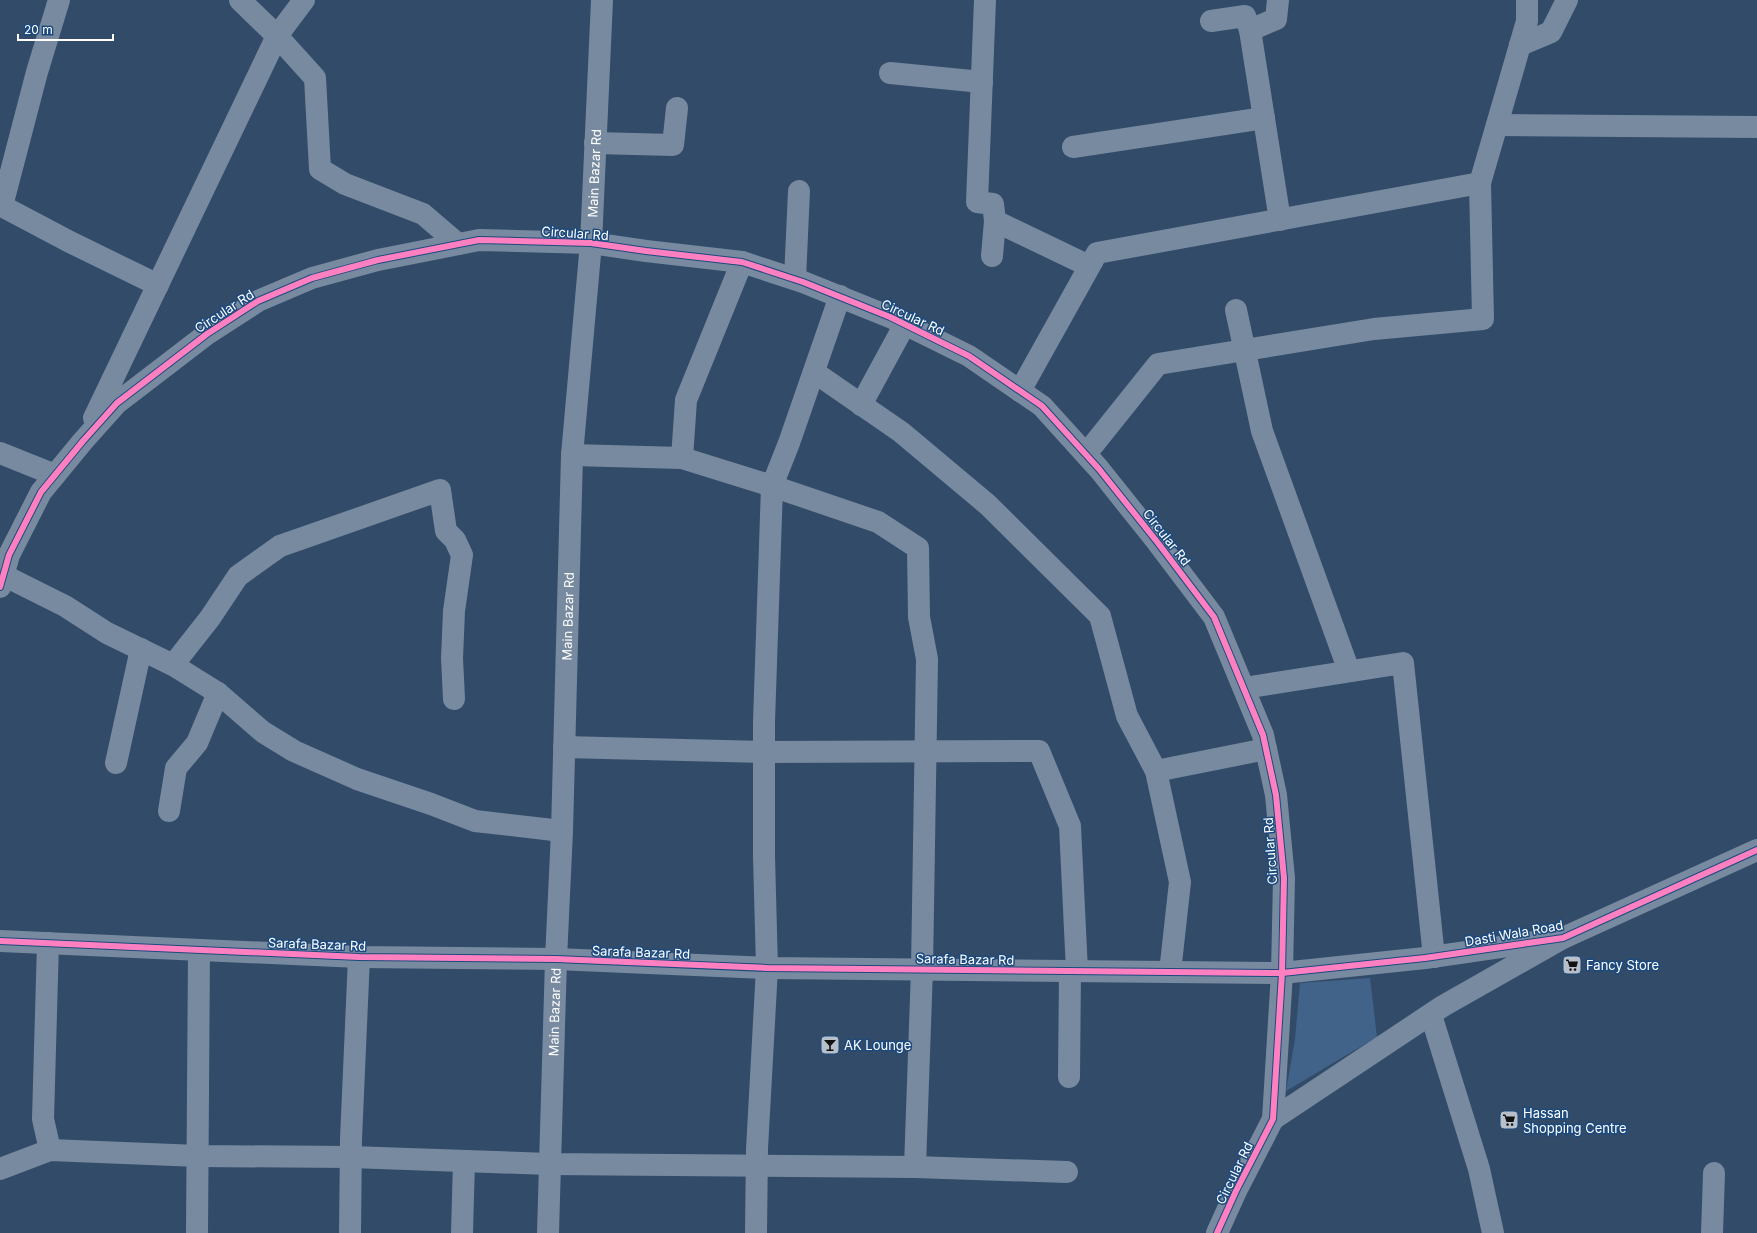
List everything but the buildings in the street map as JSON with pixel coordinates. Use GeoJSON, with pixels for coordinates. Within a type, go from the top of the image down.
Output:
{"type":"FeatureCollection","features":[{"type":"Feature","properties":{"kind":"street"},"geometry":{"type":"LineString","coordinates":[[59,0],[37,72],[1,206],[158,285]]}},
{"type":"Feature","properties":{"kind":"street"},"geometry":{"type":"LineString","coordinates":[[240,0],[277,36],[315,78],[320,169],[345,184],[423,214],[458,244]]}},
{"type":"Feature","properties":{"kind":"street"},"geometry":{"type":"LineString","coordinates":[[83,441],[277,36],[304,0]]}},
{"type":"Feature","properties":{"kind":"street","name":"Main Bazar Rd"},"geometry":{"type":"LineString","coordinates":[[548,1233],[556,959],[562,831],[572,455],[590,243],[602,0]]}},
{"type":"Feature","properties":{"kind":"street"},"geometry":{"type":"LineString","coordinates":[[985,0],[977,202],[993,204],[995,221],[992,256]]}},
{"type":"Feature","properties":{"kind":"street"},"geometry":{"type":"LineString","coordinates":[[1250,30],[1276,19],[1278,0]]}},
{"type":"Feature","properties":{"kind":"street"},"geometry":{"type":"LineString","coordinates":[[1086,454],[1158,364],[1374,329],[1483,320],[1480,183],[1527,21],[1527,0]]}},
{"type":"Feature","properties":{"kind":"street"},"geometry":{"type":"LineString","coordinates":[[1520,45],[1551,32],[1567,0]]}},
{"type":"Feature","properties":{"kind":"street"},"geometry":{"type":"LineString","coordinates":[[1210,21],[1245,16],[1250,30],[1280,220]]}},
{"type":"Feature","properties":{"kind":"street"},"geometry":{"type":"LineString","coordinates":[[890,73],[982,82]]}},
{"type":"Feature","properties":{"kind":"street"},"geometry":{"type":"LineString","coordinates":[[595,143],[673,145],[677,108]]}},
{"type":"Feature","properties":{"kind":"street"},"geometry":{"type":"LineString","coordinates":[[1072,147],[1264,118]]}},
{"type":"Feature","properties":{"kind":"street"},"geometry":{"type":"LineString","coordinates":[[1497,125],[1757,127]]}},
{"type":"Feature","properties":{"kind":"street"},"geometry":{"type":"LineString","coordinates":[[1020,391],[1097,252],[1480,183]]}},
{"type":"Feature","properties":{"kind":"street"},"geometry":{"type":"LineString","coordinates":[[795,279],[799,191]]}},
{"type":"Feature","properties":{"kind":"street"},"geometry":{"type":"LineString","coordinates":[[995,221],[1089,266]]}},
{"type":"Feature","properties":{"kind":"street","name":"Circular Rd"},"geometry":{"type":"LineString","coordinates":[[3,567],[41,492],[117,403],[207,334],[258,301],[312,278],[378,260],[479,240],[590,243],[742,262],[795,279],[840,296],[904,324],[969,356],[1042,406],[1086,454],[1158,543],[1214,617],[1263,735],[1276,795],[1284,878],[1282,973],[1273,1119],[1236,1191],[1217,1233]]}},
{"type":"Feature","properties":{"kind":"street"},"geometry":{"type":"LineString","coordinates":[[682,458],[686,400],[742,262]]}},
{"type":"Feature","properties":{"kind":"street"},"geometry":{"type":"LineString","coordinates":[[756,1233],[757,1166],[767,968],[764,856],[764,752],[772,486],[840,296]]}},
{"type":"Feature","properties":{"kind":"street"},"geometry":{"type":"LineString","coordinates":[[1236,310],[1262,431],[1349,671]]}},
{"type":"Feature","properties":{"kind":"street"},"geometry":{"type":"LineString","coordinates":[[861,405],[904,324]]}},
{"type":"Feature","properties":{"kind":"street"},"geometry":{"type":"LineString","coordinates":[[814,372],[901,432],[988,504],[1100,616],[1127,716],[1156,771],[1180,882],[1170,972]]}},
{"type":"Feature","properties":{"kind":"street"},"geometry":{"type":"LineString","coordinates":[[0,453],[55,475]]}},
{"type":"Feature","properties":{"kind":"street"},"geometry":{"type":"LineString","coordinates":[[572,455],[682,458],[772,486],[878,522],[918,548],[919,617],[928,659],[922,969],[915,1166]]}},
{"type":"Feature","properties":{"kind":"street"},"geometry":{"type":"LineString","coordinates":[[173,665],[210,618],[238,576],[280,546],[440,490],[446,531],[455,540],[462,555],[454,611],[452,658],[454,699]]}},
{"type":"Feature","properties":{"kind":"street"},"geometry":{"type":"LineString","coordinates":[[3,567],[107,633],[173,665],[218,693],[263,732],[294,751],[357,779],[430,804],[475,822],[562,831]]}},
{"type":"Feature","properties":{"kind":"street"},"geometry":{"type":"LineString","coordinates":[[116,763],[141,650]]}},
{"type":"Feature","properties":{"kind":"street"},"geometry":{"type":"LineString","coordinates":[[1244,688],[1403,663],[1434,957]]}},
{"type":"Feature","properties":{"kind":"street"},"geometry":{"type":"LineString","coordinates":[[169,811],[176,768],[197,743],[218,693]]}},
{"type":"Feature","properties":{"kind":"street"},"geometry":{"type":"LineString","coordinates":[[564,746],[764,752],[1039,750],[1070,826],[1074,971],[1069,1076]]}},
{"type":"Feature","properties":{"kind":"street"},"geometry":{"type":"LineString","coordinates":[[1156,771],[1266,749]]}},
{"type":"Feature","properties":{"kind":"street","name":"Dasti Wala Road"},"geometry":{"type":"LineString","coordinates":[[1282,973],[1434,957],[1563,938],[1757,850]]}},
{"type":"Feature","properties":{"kind":"street"},"geometry":{"type":"LineString","coordinates":[[1273,1119],[1431,1015],[1563,938]]}},
{"type":"Feature","properties":{"kind":"street","name":"Sarafa Bazar Rd"},"geometry":{"type":"LineString","coordinates":[[0,941],[359,957],[556,959],[767,968],[1282,973]]}},
{"type":"Feature","properties":{"kind":"street"},"geometry":{"type":"LineString","coordinates":[[48,943],[43,1119],[50,1150]]}},
{"type":"Feature","properties":{"kind":"street"},"geometry":{"type":"LineString","coordinates":[[197,1233],[199,950]]}},
{"type":"Feature","properties":{"kind":"street"},"geometry":{"type":"LineString","coordinates":[[350,1233],[351,1157],[359,957]]}},
{"type":"Feature","properties":{"kind":"street"},"geometry":{"type":"LineString","coordinates":[[1431,1015],[1479,1169],[1492,1233]]}},
{"type":"Feature","properties":{"kind":"street"},"geometry":{"type":"LineString","coordinates":[[0,1169],[50,1150],[198,1156],[351,1157],[549,1164],[915,1166],[1067,1172]]}},
{"type":"Feature","properties":{"kind":"street"},"geometry":{"type":"LineString","coordinates":[[462,1233],[464,1161]]}},
{"type":"Feature","properties":{"kind":"street"},"geometry":{"type":"LineString","coordinates":[[1712,1233],[1714,1174]]}},
{"type":"Feature","properties":{"kind":"water"},"geometry":{"type":"Polygon","coordinates":[[[1370,978],[1377,1037],[1286,1091],[1295,1039],[1300,983],[1370,978]]]}},
{"type":"Feature","properties":{"kind":"cycle path"},"geometry":{"type":"LineString","coordinates":[[0,587],[9,555],[41,492],[117,403],[207,334],[258,301],[312,278],[378,260],[479,240],[591,243],[742,262],[803,282],[890,317],[969,356],[1042,406],[1099,469],[1158,543],[1214,617],[1263,735],[1276,795],[1284,878],[1282,973],[1273,1119],[1236,1191],[1217,1233]]}},
{"type":"Feature","properties":{"kind":"cycle path"},"geometry":{"type":"LineString","coordinates":[[0,941],[359,957],[556,959],[767,968],[1282,973],[1425,958],[1563,938],[1757,850]]}},
{"type":"Feature","properties":{"kind":"place","name":"Fancy Store"},"geometry":{"type":"Point","coordinates":[1572,965]}},
{"type":"Feature","properties":{"kind":"place","name":"AK Lounge"},"geometry":{"type":"Point","coordinates":[830,1045]}},
{"type":"Feature","properties":{"kind":"place","name":"Hassan Shopping Centre"},"geometry":{"type":"Point","coordinates":[1509,1120]}}]}
